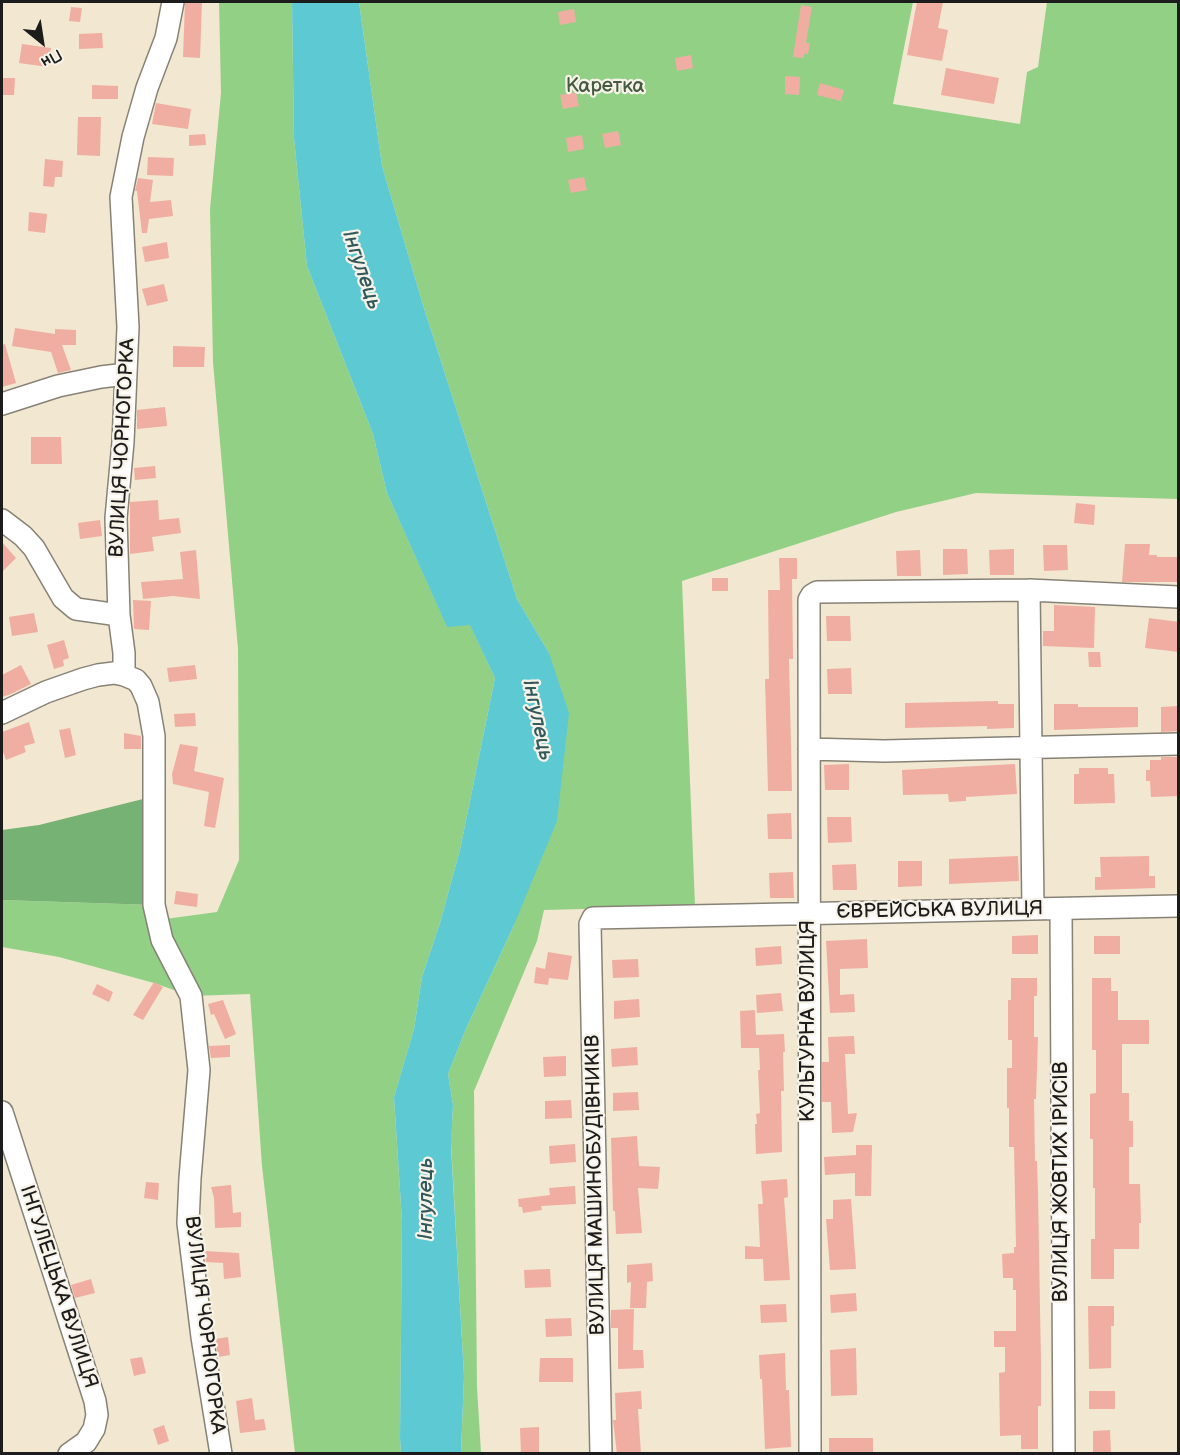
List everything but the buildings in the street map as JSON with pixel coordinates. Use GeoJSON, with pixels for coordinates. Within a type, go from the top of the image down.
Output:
{"type":"FeatureCollection","features":[{"type":"Feature","properties":{"kind":"street","name":"ВУЛИЦЯ ЧОРНОГОРКА"},"geometry":{"type":"LineString","coordinates":[[173,2],[166,38],[147,88],[133,137],[122,197],[128,301],[123,442],[116,518],[119,615],[124,653],[123,675],[136,680],[141,686],[152,716],[155,751],[154,905],[162,940],[191,996],[199,1070],[188,1223],[202,1337],[221,1454]]}},
{"type":"Feature","properties":{"kind":"street"},"geometry":{"type":"LineString","coordinates":[[2,404],[58,386],[101,376],[126,374]]}},
{"type":"Feature","properties":{"kind":"street"},"geometry":{"type":"LineString","coordinates":[[2,520],[34,548],[59,592],[76,609],[119,615]]}},
{"type":"Feature","properties":{"kind":"street"},"geometry":{"type":"LineString","coordinates":[[1033,909],[1029,590],[1179,597]]}},
{"type":"Feature","properties":{"kind":"street","name":"КУЛЬТУРНА ВУЛИЦЯ"},"geometry":{"type":"LineString","coordinates":[[810,1454],[809,600],[817,592],[1029,590]]}},
{"type":"Feature","properties":{"kind":"street"},"geometry":{"type":"LineString","coordinates":[[2,713],[46,692],[83,678],[114,673],[123,675]]}},
{"type":"Feature","properties":{"kind":"street"},"geometry":{"type":"LineString","coordinates":[[809,749],[884,751],[1179,744]]}},
{"type":"Feature","properties":{"kind":"street","name":"ЄВРЕЙСЬКА ВУЛИЦЯ"},"geometry":{"type":"LineString","coordinates":[[593,918],[1179,906]]}},
{"type":"Feature","properties":{"kind":"street","name":"ВУЛИЦЯ ЖОВТИХ ІРИСІВ"},"geometry":{"type":"LineString","coordinates":[[1060,910],[1064,1454]]}},
{"type":"Feature","properties":{"kind":"street","name":"ВУЛИЦЯ МАШИНОБУДІВНИКІВ"},"geometry":{"type":"LineString","coordinates":[[593,918],[590,924],[601,1454]]}},
{"type":"Feature","properties":{"kind":"street","name":"ІНГУЛЕЦЬКА ВУЛИЦЯ"},"geometry":{"type":"LineString","coordinates":[[2,1112],[98,1415],[94,1429],[86,1442],[69,1454]]}},
{"type":"Feature","properties":{"kind":"green space"},"geometry":{"type":"Polygon","coordinates":[[[219,2],[292,2],[294,138],[307,266],[373,434],[387,493],[447,626],[470,624],[495,678],[460,850],[422,977],[414,1029],[394,1097],[402,1221],[401,1453],[295,1453],[262,1166],[250,994],[191,996],[154,983],[59,957],[2,947],[2,900],[154,905],[158,920],[217,912],[239,860],[238,649],[213,362],[210,209],[221,93],[219,2]]]}},
{"type":"Feature","properties":{"kind":"green space","name":"Каретка"},"geometry":{"type":"Polygon","coordinates":[[[359,2],[913,2],[893,104],[1020,124],[1027,72],[1038,67],[1047,2],[1178,2],[1178,499],[976,493],[896,512],[682,581],[695,906],[544,910],[537,941],[474,1091],[477,1387],[481,1453],[461,1453],[464,1376],[451,1143],[453,1105],[448,1074],[465,1031],[514,925],[549,653],[517,599],[423,305],[382,166],[359,2]]]}},
{"type":"Feature","properties":{"kind":"green space"},"geometry":{"type":"Polygon","coordinates":[[[155,796],[154,905],[2,900],[2,830],[39,825],[155,796]]]}},
{"type":"Feature","properties":{"kind":"water","name":"Інгулець"},"geometry":{"type":"Polygon","coordinates":[[[292,2],[359,2],[382,166],[423,305],[517,599],[549,653],[569,713],[557,821],[448,1074],[453,1105],[451,1147],[464,1376],[461,1453],[401,1453],[402,1221],[394,1097],[414,1029],[422,977],[460,850],[495,678],[470,625],[447,627],[387,493],[373,434],[307,266],[294,138],[292,2]]]}}]}
